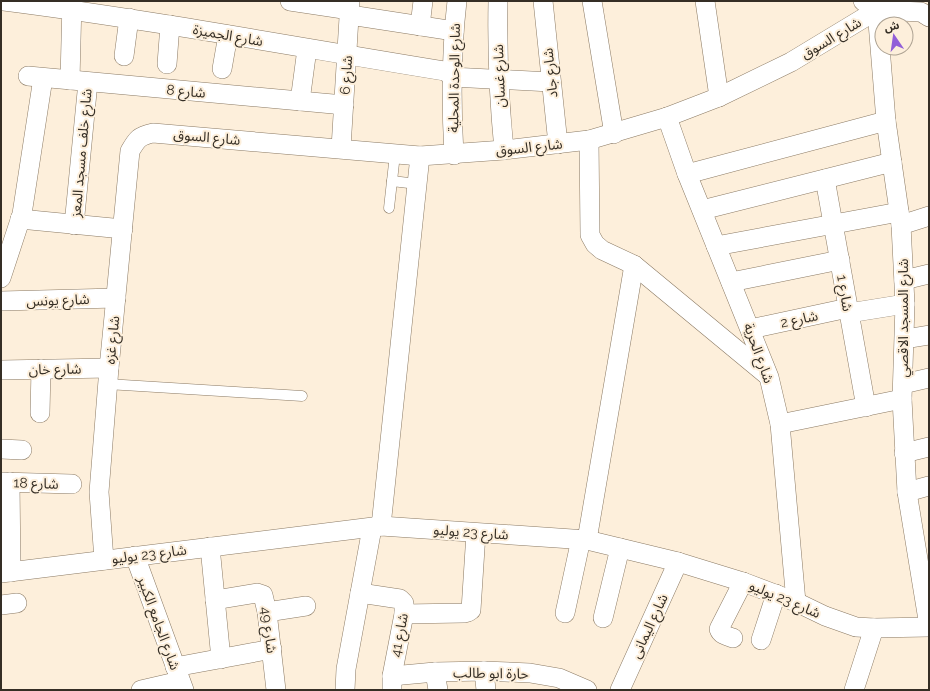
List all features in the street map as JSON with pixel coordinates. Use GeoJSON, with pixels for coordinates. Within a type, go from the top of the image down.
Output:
{"type":"FeatureCollection","features":[{"type":"Feature","properties":{"kind":"street","name":"شارع الجميزة"},"geometry":{"type":"LineString","coordinates":[[4,1],[72,5],[129,18],[451,74],[499,80],[551,82]]}},
{"type":"Feature","properties":{"kind":"street"},"geometry":{"type":"LineString","coordinates":[[290,1],[350,9],[420,26],[454,31]]}},
{"type":"Feature","properties":{"kind":"street"},"geometry":{"type":"LineString","coordinates":[[420,26],[423,1]]}},
{"type":"Feature","properties":{"kind":"street","name":"شارع الوحدة المحلية"},"geometry":{"type":"LineString","coordinates":[[454,154],[451,113],[451,74],[457,1]]}},
{"type":"Feature","properties":{"kind":"street","name":"شارع غسان"},"geometry":{"type":"LineString","coordinates":[[498,1],[499,107],[504,150]]}},
{"type":"Feature","properties":{"kind":"street","name":"شارع جاد"},"geometry":{"type":"LineString","coordinates":[[543,1],[558,144]]}},
{"type":"Feature","properties":{"kind":"street"},"geometry":{"type":"LineString","coordinates":[[592,1],[614,134]]}},
{"type":"Feature","properties":{"kind":"street"},"geometry":{"type":"LineString","coordinates":[[705,1],[719,97]]}},
{"type":"Feature","properties":{"kind":"street","name":"شارع خلف مسجد المعز"},"geometry":{"type":"LineString","coordinates":[[72,5],[79,81],[74,225]]}},
{"type":"Feature","properties":{"kind":"street"},"geometry":{"type":"LineString","coordinates":[[870,5],[926,11]]}},
{"type":"Feature","properties":{"kind":"street","name":"شارع السوق"},"geometry":{"type":"LineString","coordinates":[[153,133],[420,156],[504,150],[589,140],[614,134],[667,117],[719,97],[791,62],[870,5]]}},
{"type":"Feature","properties":{"kind":"street","name":"شارع المسجد الاقصي"},"geometry":{"type":"LineString","coordinates":[[870,5],[900,218],[905,304],[903,391],[904,453],[907,492],[929,626]]}},
{"type":"Feature","properties":{"kind":"street","name":"شارع 6"},"geometry":{"type":"LineString","coordinates":[[341,148],[350,9]]}},
{"type":"Feature","properties":{"kind":"street"},"geometry":{"type":"LineString","coordinates":[[124,56],[129,18]]}},
{"type":"Feature","properties":{"kind":"street"},"geometry":{"type":"LineString","coordinates":[[167,64],[170,24]]}},
{"type":"Feature","properties":{"kind":"street"},"geometry":{"type":"LineString","coordinates":[[222,69],[228,35]]}},
{"type":"Feature","properties":{"kind":"street"},"geometry":{"type":"LineString","coordinates":[[300,101],[307,49]]}},
{"type":"Feature","properties":{"kind":"street","name":"شارع 8"},"geometry":{"type":"LineString","coordinates":[[20,219],[36,77],[344,105]]}},
{"type":"Feature","properties":{"kind":"street","name":"شارع الحرية"},"geometry":{"type":"LineString","coordinates":[[667,117],[687,174],[769,377],[780,424],[796,602]]}},
{"type":"Feature","properties":{"kind":"street"},"geometry":{"type":"LineString","coordinates":[[687,174],[886,121]]}},
{"type":"Feature","properties":{"kind":"street","name":"شارع غزه"},"geometry":{"type":"LineString","coordinates":[[104,560],[99,492],[108,376],[130,151],[142,135],[153,133]]}},
{"type":"Feature","properties":{"kind":"street"},"geometry":{"type":"LineString","coordinates":[[589,140],[590,235],[595,244],[602,250],[634,265],[769,377]]}},
{"type":"Feature","properties":{"kind":"street"},"geometry":{"type":"LineString","coordinates":[[345,690],[346,669],[360,592],[377,527],[420,156]]}},
{"type":"Feature","properties":{"kind":"street"},"geometry":{"type":"LineString","coordinates":[[702,210],[892,162]]}},
{"type":"Feature","properties":{"kind":"street","name":"شارع 1"},"geometry":{"type":"LineString","coordinates":[[825,179],[866,407]]}},
{"type":"Feature","properties":{"kind":"street"},"geometry":{"type":"LineString","coordinates":[[716,246],[833,224],[929,216]]}},
{"type":"Feature","properties":{"kind":"street"},"geometry":{"type":"LineString","coordinates":[[2,269],[20,219],[123,229]]}},
{"type":"Feature","properties":{"kind":"street"},"geometry":{"type":"LineString","coordinates":[[731,282],[840,260]]}},
{"type":"Feature","properties":{"kind":"street"},"geometry":{"type":"LineString","coordinates":[[565,613],[584,540],[634,265]]}},
{"type":"Feature","properties":{"kind":"street"},"geometry":{"type":"LineString","coordinates":[[904,280],[929,274]]}},
{"type":"Feature","properties":{"kind":"street","name":"شارع يونس"},"geometry":{"type":"LineString","coordinates":[[1,301],[116,298]]}},
{"type":"Feature","properties":{"kind":"street","name":"شارع 2"},"geometry":{"type":"LineString","coordinates":[[750,329],[849,311],[905,304]]}},
{"type":"Feature","properties":{"kind":"street"},"geometry":{"type":"LineString","coordinates":[[905,339],[929,335]]}},
{"type":"Feature","properties":{"kind":"street"},"geometry":{"type":"LineString","coordinates":[[40,413],[41,369]]}},
{"type":"Feature","properties":{"kind":"street","name":"شارع خان"},"geometry":{"type":"LineString","coordinates":[[1,370],[41,369],[108,376]]}},
{"type":"Feature","properties":{"kind":"street"},"geometry":{"type":"LineString","coordinates":[[780,424],[866,407],[929,378]]}},
{"type":"Feature","properties":{"kind":"street"},"geometry":{"type":"LineString","coordinates":[[904,453],[929,447]]}},
{"type":"Feature","properties":{"kind":"street"},"geometry":{"type":"LineString","coordinates":[[1,449],[22,450]]}},
{"type":"Feature","properties":{"kind":"street"},"geometry":{"type":"LineString","coordinates":[[6,482],[6,572]]}},
{"type":"Feature","properties":{"kind":"street","name":"شارع 18"},"geometry":{"type":"LineString","coordinates":[[6,482],[72,484]]}},
{"type":"Feature","properties":{"kind":"street"},"geometry":{"type":"LineString","coordinates":[[907,492],[929,486]]}},
{"type":"Feature","properties":{"kind":"street","name":"شارع 23 يوليو"},"geometry":{"type":"LineString","coordinates":[[6,572],[377,527],[584,540],[678,562],[743,582],[796,602],[825,616],[856,626],[874,628],[929,626]]}},
{"type":"Feature","properties":{"kind":"street"},"geometry":{"type":"LineString","coordinates":[[404,614],[464,613],[470,610],[476,533]]}},
{"type":"Feature","properties":{"kind":"street"},"geometry":{"type":"LineString","coordinates":[[210,547],[221,659]]}},
{"type":"Feature","properties":{"kind":"street"},"geometry":{"type":"LineString","coordinates":[[603,618],[620,548]]}},
{"type":"Feature","properties":{"kind":"street","name":"شارع الجامع الكبير"},"geometry":{"type":"LineString","coordinates":[[135,556],[180,679]]}},
{"type":"Feature","properties":{"kind":"street","name":"شارع اليمانى"},"geometry":{"type":"LineString","coordinates":[[620,690],[678,562]]}},
{"type":"Feature","properties":{"kind":"street"},"geometry":{"type":"LineString","coordinates":[[733,638],[720,633],[719,629],[743,582]]}},
{"type":"Feature","properties":{"kind":"street","name":"شارع 41"},"geometry":{"type":"LineString","coordinates":[[360,592],[400,599],[404,603],[404,614],[392,683]]}},
{"type":"Feature","properties":{"kind":"street","name":"شارع 49"},"geometry":{"type":"LineString","coordinates":[[215,600],[260,593],[264,595],[276,690]]}},
{"type":"Feature","properties":{"kind":"street"},"geometry":{"type":"LineString","coordinates":[[761,640],[776,594]]}},
{"type":"Feature","properties":{"kind":"street"},"geometry":{"type":"LineString","coordinates":[[267,612],[306,606]]}},
{"type":"Feature","properties":{"kind":"street"},"geometry":{"type":"LineString","coordinates":[[854,690],[874,628]]}},
{"type":"Feature","properties":{"kind":"street"},"geometry":{"type":"LineString","coordinates":[[141,690],[180,679],[221,659],[272,649]]}},
{"type":"Feature","properties":{"kind":"street"},"geometry":{"type":"LineString","coordinates":[[484,670],[486,690]]}},
{"type":"Feature","properties":{"kind":"street","name":"حارة ابو طالب"},"geometry":{"type":"LineString","coordinates":[[392,683],[437,681],[484,670],[538,674],[559,678],[587,690]]}},
{"type":"Feature","properties":{"kind":"lane"},"geometry":{"type":"LineString","coordinates":[[389,208],[394,163]]}},
{"type":"Feature","properties":{"kind":"lane"},"geometry":{"type":"LineString","coordinates":[[392,181],[417,184]]}},
{"type":"Feature","properties":{"kind":"lane"},"geometry":{"type":"LineString","coordinates":[[108,376],[302,396]]}}]}
